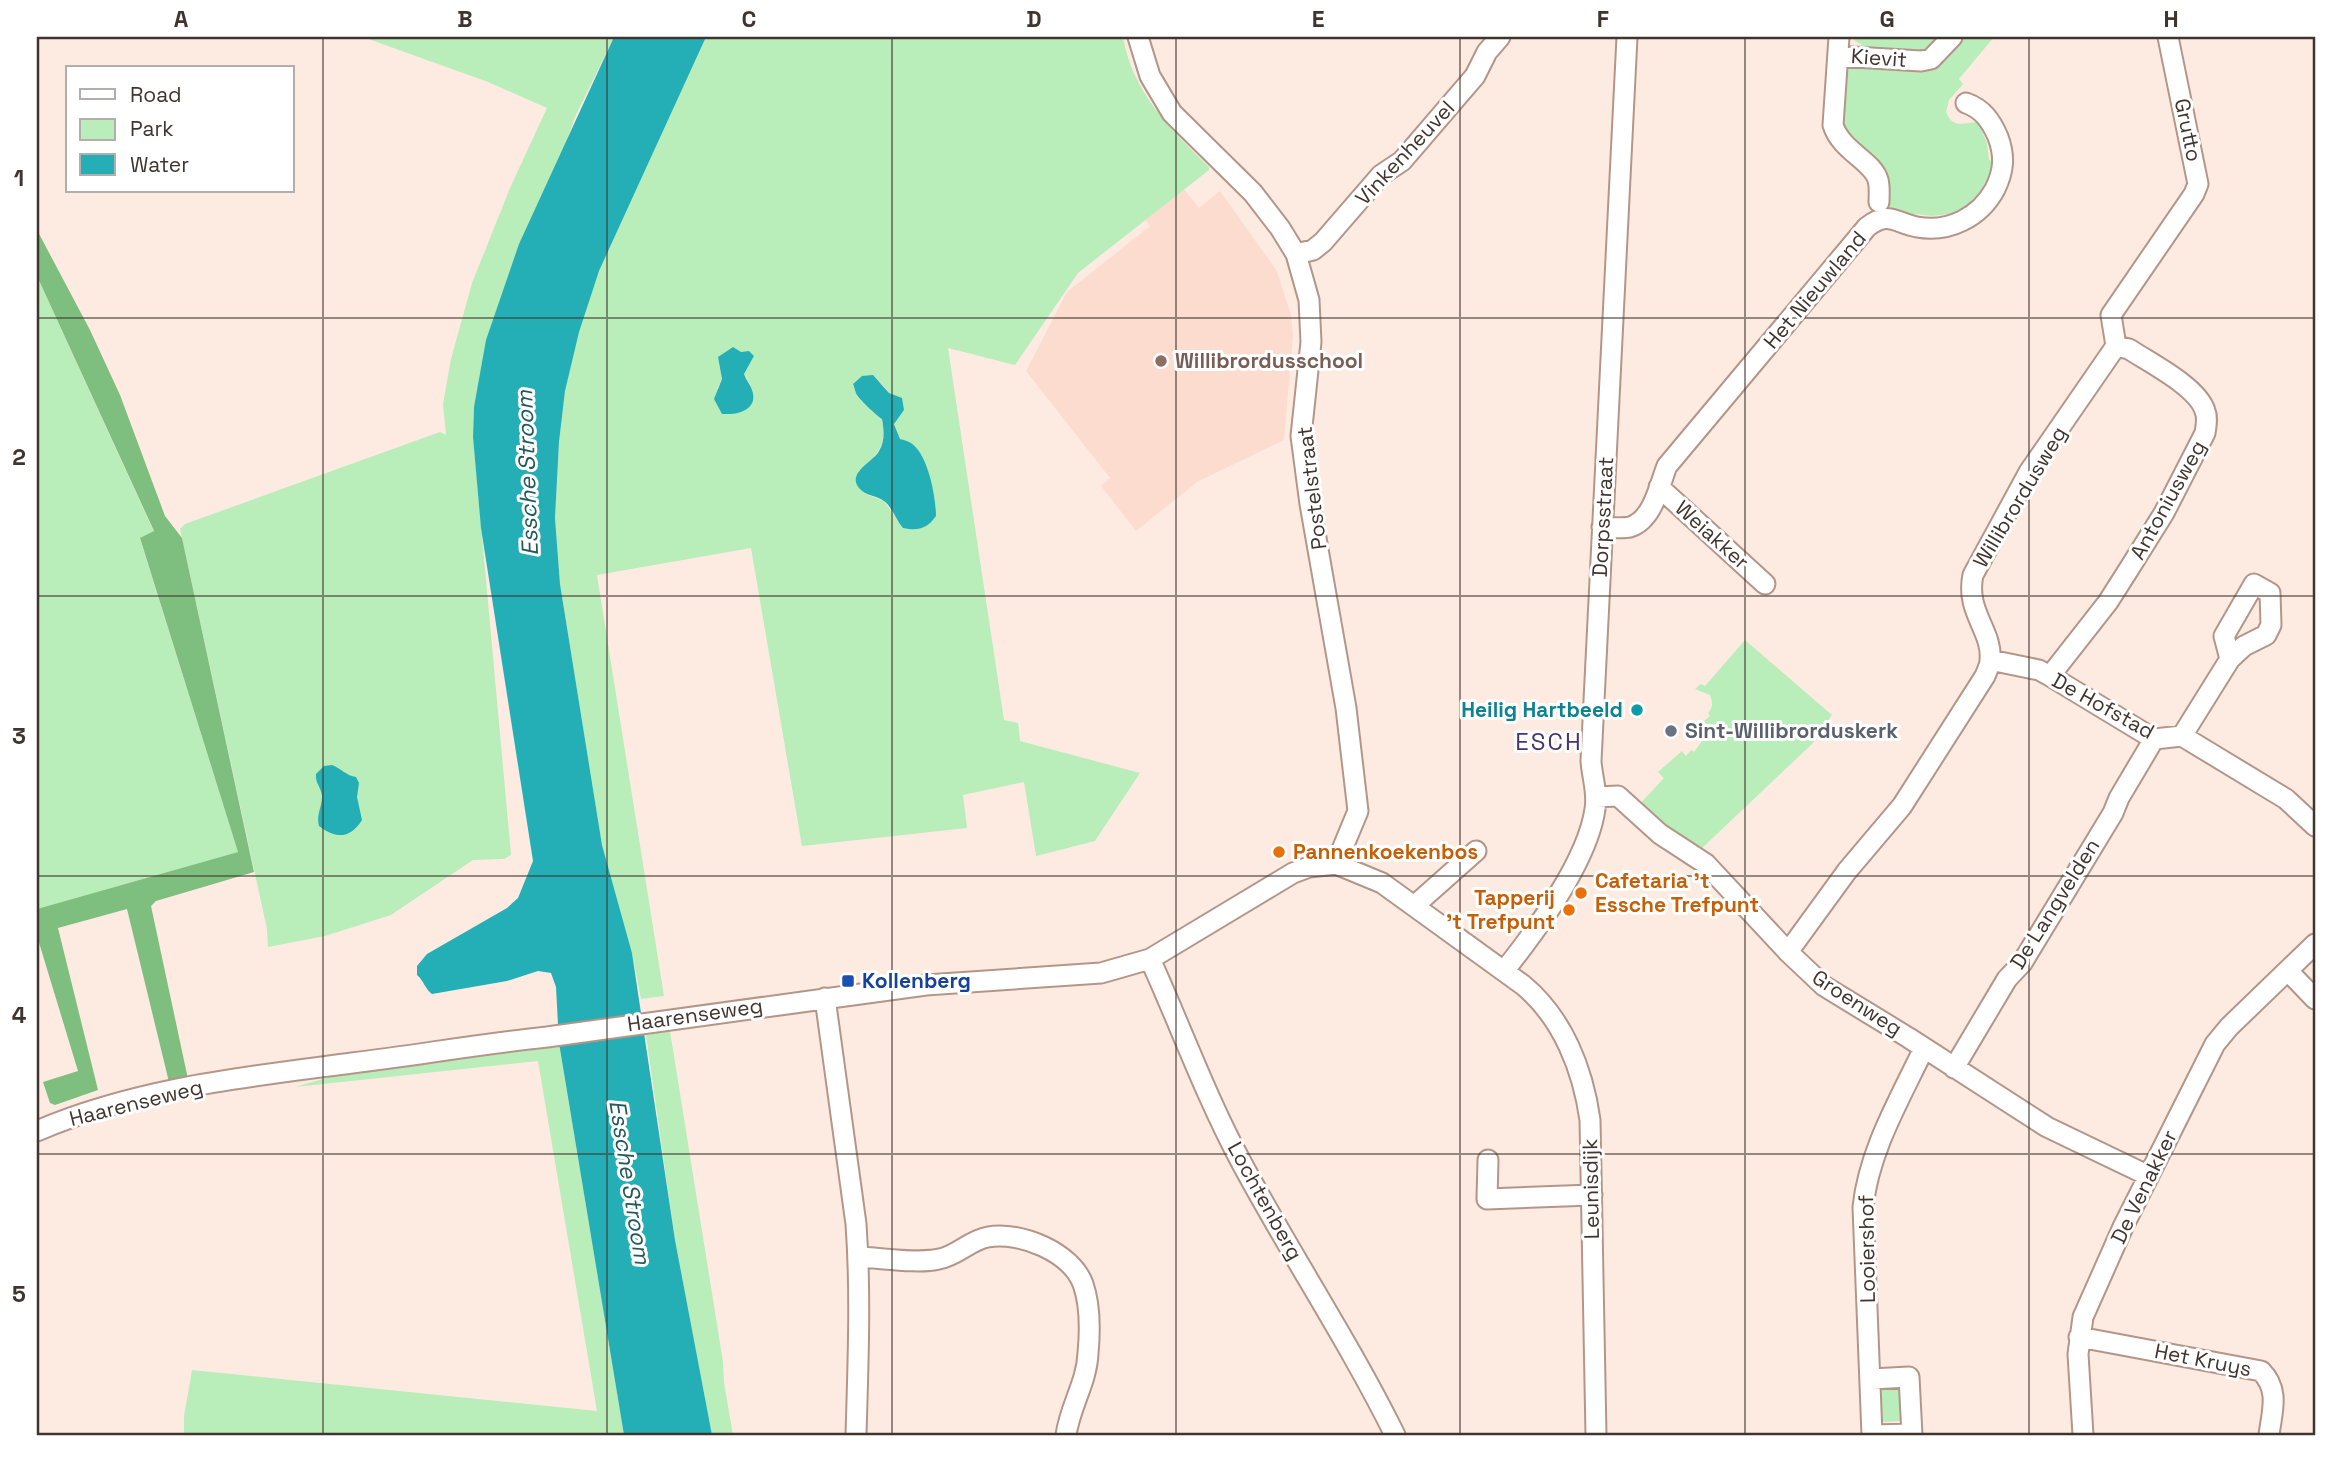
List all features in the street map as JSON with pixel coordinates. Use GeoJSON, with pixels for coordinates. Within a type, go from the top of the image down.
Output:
{"type":"FeatureCollection","features":[{"type":"Feature","properties":{"kind":"street","name":"Postelstraat"},"geometry":{"type":"LineString","coordinates":[[1138,37],[1150,76],[1172,113],[1253,193],[1280,229],[1296,254],[1309,300],[1311,342],[1301,436],[1310,504],[1346,708],[1358,811],[1336,864]]}},
{"type":"Feature","properties":{"kind":"street","name":"Vinkenheuvel"},"geometry":{"type":"LineString","coordinates":[[1296,254],[1313,250],[1323,242],[1381,175],[1402,161],[1475,76],[1487,52],[1500,37]]}},
{"type":"Feature","properties":{"kind":"street","name":"Dorpsstraat"},"geometry":{"type":"LineString","coordinates":[[1504,971],[1545,917],[1573,868],[1591,825],[1596,797],[1591,761],[1627,37]]}},
{"type":"Feature","properties":{"kind":"street","name":"Kievit"},"geometry":{"type":"LineString","coordinates":[[1839,46],[1921,61],[1931,59],[1952,37]]}},
{"type":"Feature","properties":{"kind":"street","name":"Grutto"},"geometry":{"type":"LineString","coordinates":[[2116,346],[2112,315],[2194,194],[2198,184],[2168,37]]}},
{"type":"Feature","properties":{"kind":"street"},"geometry":{"type":"LineString","coordinates":[[1839,46],[1833,125],[1838,138],[1871,168],[1878,178],[1879,202]]}},
{"type":"Feature","properties":{"kind":"street","name":"Het Nieuwland"},"geometry":{"type":"LineString","coordinates":[[1602,527],[1629,527],[1641,521],[1649,511],[1667,466],[1867,227],[1885,218],[1897,219],[1916,227],[1937,228],[1957,224],[1975,214],[1989,199],[2004,165],[2000,144],[1993,125],[1979,107],[1966,103]]}},
{"type":"Feature","properties":{"kind":"street","name":"Willibrordusweg"},"geometry":{"type":"LineString","coordinates":[[1990,660],[1987,643],[1972,603],[1970,588],[1973,575],[2029,472],[2116,346]]}},
{"type":"Feature","properties":{"kind":"street","name":"Antoniusweg"},"geometry":{"type":"LineString","coordinates":[[2050,676],[2108,603],[2157,524],[2207,425],[2205,411],[2196,396],[2129,349],[2116,346]]}},
{"type":"Feature","properties":{"kind":"street","name":"Weiakker"},"geometry":{"type":"LineString","coordinates":[[1659,487],[1765,584]]}},
{"type":"Feature","properties":{"kind":"street"},"geometry":{"type":"LineString","coordinates":[[2182,736],[2230,659]]}},
{"type":"Feature","properties":{"kind":"street"},"geometry":{"type":"LineString","coordinates":[[1788,952],[1847,871],[1902,806],[1985,676],[1990,660]]}},
{"type":"Feature","properties":{"kind":"street","name":"De Hofstad"},"geometry":{"type":"LineString","coordinates":[[1990,660],[2039,670],[2154,739],[2182,736],[2286,799],[2315,827]]}},
{"type":"Feature","properties":{"kind":"street","name":"De Langvelden"},"geometry":{"type":"LineString","coordinates":[[1954,1068],[2007,979],[2022,964],[2154,739]]}},
{"type":"Feature","properties":{"kind":"street","name":"Groenweg"},"geometry":{"type":"LineString","coordinates":[[1596,797],[1618,796],[1660,834],[1706,864],[1788,952],[1824,986],[2047,1127],[2149,1176]]}},
{"type":"Feature","properties":{"kind":"street"},"geometry":{"type":"LineString","coordinates":[[1336,864],[1382,883],[1415,906],[1476,852]]}},
{"type":"Feature","properties":{"kind":"street","name":"Haarenseweg"},"geometry":{"type":"LineString","coordinates":[[37,1132],[110,1105],[160,1092],[484,1043],[547,1037],[926,985],[1101,973],[1150,959],[1293,873],[1308,867],[1336,864]]}},
{"type":"Feature","properties":{"kind":"street","name":"Leunisdijk"},"geometry":{"type":"LineString","coordinates":[[1415,906],[1533,994],[1561,1031],[1574,1056],[1586,1093],[1590,1120],[1593,1434]]}},
{"type":"Feature","properties":{"kind":"street","name":"De Venakker"},"geometry":{"type":"LineString","coordinates":[[2083,1435],[2079,1336],[2083,1317],[2123,1227],[2215,1044],[2228,1027],[2315,944]]}},
{"type":"Feature","properties":{"kind":"street","name":"Lochtenberg"},"geometry":{"type":"LineString","coordinates":[[1150,959],[1212,1103],[1240,1160],[1375,1394],[1395,1435]]}},
{"type":"Feature","properties":{"kind":"street"},"geometry":{"type":"LineString","coordinates":[[2288,971],[2315,999]]}},
{"type":"Feature","properties":{"kind":"street"},"geometry":{"type":"LineString","coordinates":[[825,998],[859,1257],[856,1435]]}},
{"type":"Feature","properties":{"kind":"street","name":"Looiershof"},"geometry":{"type":"LineString","coordinates":[[1871,1379],[1909,1377],[1912,1435],[1872,1435],[1863,1208],[1866,1184],[1877,1147],[1924,1048]]}},
{"type":"Feature","properties":{"kind":"street"},"geometry":{"type":"LineString","coordinates":[[1488,1160],[1487,1199],[1592,1195]]}},
{"type":"Feature","properties":{"kind":"street"},"geometry":{"type":"LineString","coordinates":[[859,1257],[940,1259],[983,1238],[1000,1236],[1030,1240],[1065,1261],[1082,1282],[1087,1299],[1088,1351],[1087,1370],[1069,1416],[1066,1435]]}},
{"type":"Feature","properties":{"kind":"street","name":"Het Kruys"},"geometry":{"type":"LineString","coordinates":[[2079,1336],[2261,1371],[2269,1380],[2274,1393],[2269,1435]]}},
{"type":"Feature","properties":{"kind":"shaded area","name":"Willibrordusschool"},"geometry":{"type":"Polygon","coordinates":[[[1180,184],[1199,208],[1220,191],[1277,271],[1291,315],[1293,335],[1284,440],[1197,482],[1136,531],[1101,486],[1110,478],[1026,371],[1067,292],[1150,226],[1141,215],[1180,184]]]}},
{"type":"Feature","properties":{"kind":"green space"},"geometry":{"type":"Polygon","coordinates":[[[363,37],[614,37],[575,117],[474,407],[473,437],[511,855],[504,859],[473,860],[391,915],[325,936],[268,947],[267,929],[180,529],[185,524],[440,432],[446,435],[443,404],[451,359],[472,283],[510,188],[547,108],[488,82],[363,37]]]}},
{"type":"Feature","properties":{"kind":"green space"},"geometry":{"type":"Polygon","coordinates":[[[706,37],[1123,37],[1128,57],[1144,93],[1167,124],[1209,170],[1078,273],[1015,365],[948,348],[1004,720],[1018,723],[1020,741],[1140,773],[1095,841],[1036,856],[1024,782],[963,795],[967,828],[802,846],[751,548],[597,575],[664,996],[641,999],[632,953],[602,845],[560,584],[555,518],[565,391],[578,332],[599,271],[706,37]],[[754,356],[718,357],[722,379],[717,389],[751,386],[744,374],[754,356]],[[862,376],[853,384],[859,398],[882,419],[883,436],[879,450],[858,472],[868,495],[884,501],[903,528],[922,528],[936,516],[933,488],[922,457],[911,443],[900,439],[894,423],[904,410],[881,383],[862,376]]]}},
{"type":"Feature","properties":{"kind":"green space"},"geometry":{"type":"Polygon","coordinates":[[[1853,37],[1943,37],[1935,47],[1921,54],[1862,49],[1861,44],[1853,37]]]}},
{"type":"Feature","properties":{"kind":"green space"},"geometry":{"type":"Polygon","coordinates":[[[1963,37],[1994,37],[1959,79],[1963,84],[1949,100],[1946,112],[1956,123],[1981,122],[1989,160],[1995,162],[1992,180],[1987,179],[1979,193],[1966,206],[1967,212],[1952,219],[1949,214],[1915,214],[1912,218],[1890,207],[1842,133],[1845,74],[1850,67],[1859,65],[1936,69],[1963,37]]]}},
{"type":"Feature","properties":{"kind":"green space"},"geometry":{"type":"Polygon","coordinates":[[[37,230],[90,330],[120,395],[165,516],[182,538],[254,872],[156,901],[151,906],[188,1079],[169,1082],[127,909],[58,928],[98,1090],[55,1105],[50,1103],[43,1082],[78,1071],[37,936],[37,909],[238,852],[140,538],[154,531],[37,276],[37,230]]]}},
{"type":"Feature","properties":{"kind":"green space"},"geometry":{"type":"Polygon","coordinates":[[[37,276],[154,532],[140,539],[238,852],[37,909],[37,276]]]}},
{"type":"Feature","properties":{"kind":"green space"},"geometry":{"type":"Polygon","coordinates":[[[1745,640],[1832,715],[1812,744],[1699,851],[1638,806],[1664,778],[1658,772],[1682,751],[1686,756],[1691,750],[1694,752],[1709,732],[1708,725],[1703,722],[1710,716],[1708,713],[1712,707],[1711,698],[1710,695],[1695,689],[1701,684],[1705,686],[1745,640]]]}},
{"type":"Feature","properties":{"kind":"green space"},"geometry":{"type":"Polygon","coordinates":[[[670,1031],[733,1435],[712,1435],[675,1240],[646,1035],[670,1031]]]}},
{"type":"Feature","properties":{"kind":"green space"},"geometry":{"type":"Polygon","coordinates":[[[559,1043],[624,1435],[184,1435],[184,1416],[192,1370],[597,1411],[538,1061],[295,1087],[347,1072],[559,1043]]]}},
{"type":"Feature","properties":{"kind":"green space"},"geometry":{"type":"Polygon","coordinates":[[[1899,1388],[1902,1391],[1904,1418],[1900,1421],[1883,1422],[1880,1418],[1880,1392],[1882,1389],[1899,1388]]]}},
{"type":"Feature","properties":{"kind":"water","name":"Essche Stroom"},"geometry":{"type":"Polygon","coordinates":[[[614,37],[706,37],[599,271],[579,332],[565,391],[555,518],[560,584],[602,845],[632,953],[675,1240],[712,1435],[624,1435],[559,1043],[556,987],[551,973],[538,971],[507,981],[432,994],[417,975],[417,966],[427,954],[507,908],[518,898],[533,861],[481,528],[473,437],[474,407],[486,340],[519,244],[614,37]]]}},
{"type":"Feature","properties":{"kind":"water"},"geometry":{"type":"Polygon","coordinates":[[[733,347],[741,352],[749,351],[754,356],[744,374],[753,397],[750,407],[745,410],[722,414],[714,399],[722,379],[718,357],[733,347]]]}},
{"type":"Feature","properties":{"kind":"water"},"geometry":{"type":"Polygon","coordinates":[[[873,375],[889,393],[902,398],[904,410],[894,424],[900,439],[910,442],[922,456],[930,476],[936,516],[922,528],[903,528],[887,504],[857,485],[857,475],[876,455],[883,439],[882,419],[857,395],[853,384],[862,376],[873,375]]]}},
{"type":"Feature","properties":{"kind":"water"},"geometry":{"type":"Polygon","coordinates":[[[332,765],[356,777],[359,783],[357,797],[362,820],[348,834],[331,833],[319,826],[318,822],[322,796],[316,774],[324,766],[332,765]]]}},
{"type":"Feature","properties":{"kind":"place","name":"Willibrordusschool"},"geometry":{"type":"Point","coordinates":[1161,361]}},
{"type":"Feature","properties":{"kind":"place","name":"Heilig Hartbeeld"},"geometry":{"type":"Point","coordinates":[1637,710]}},
{"type":"Feature","properties":{"kind":"place","name":"Sint-Willibrorduskerk"},"geometry":{"type":"Point","coordinates":[1671,731]}},
{"type":"Feature","properties":{"kind":"place","name":"Pannenkoekenbos"},"geometry":{"type":"Point","coordinates":[1279,852]}},
{"type":"Feature","properties":{"kind":"place","name":"Cafetaria 't Essche Trefpunt"},"geometry":{"type":"Point","coordinates":[1581,893]}},
{"type":"Feature","properties":{"kind":"place","name":"Tapperij 't Trefpunt"},"geometry":{"type":"Point","coordinates":[1569,910]}},
{"type":"Feature","properties":{"kind":"place","name":"Kollenberg"},"geometry":{"type":"Point","coordinates":[848,981]}},
{"type":"Feature","properties":{"kind":"district","name":"ESCH"},"geometry":{"type":"Point","coordinates":[1549,742]}}]}
